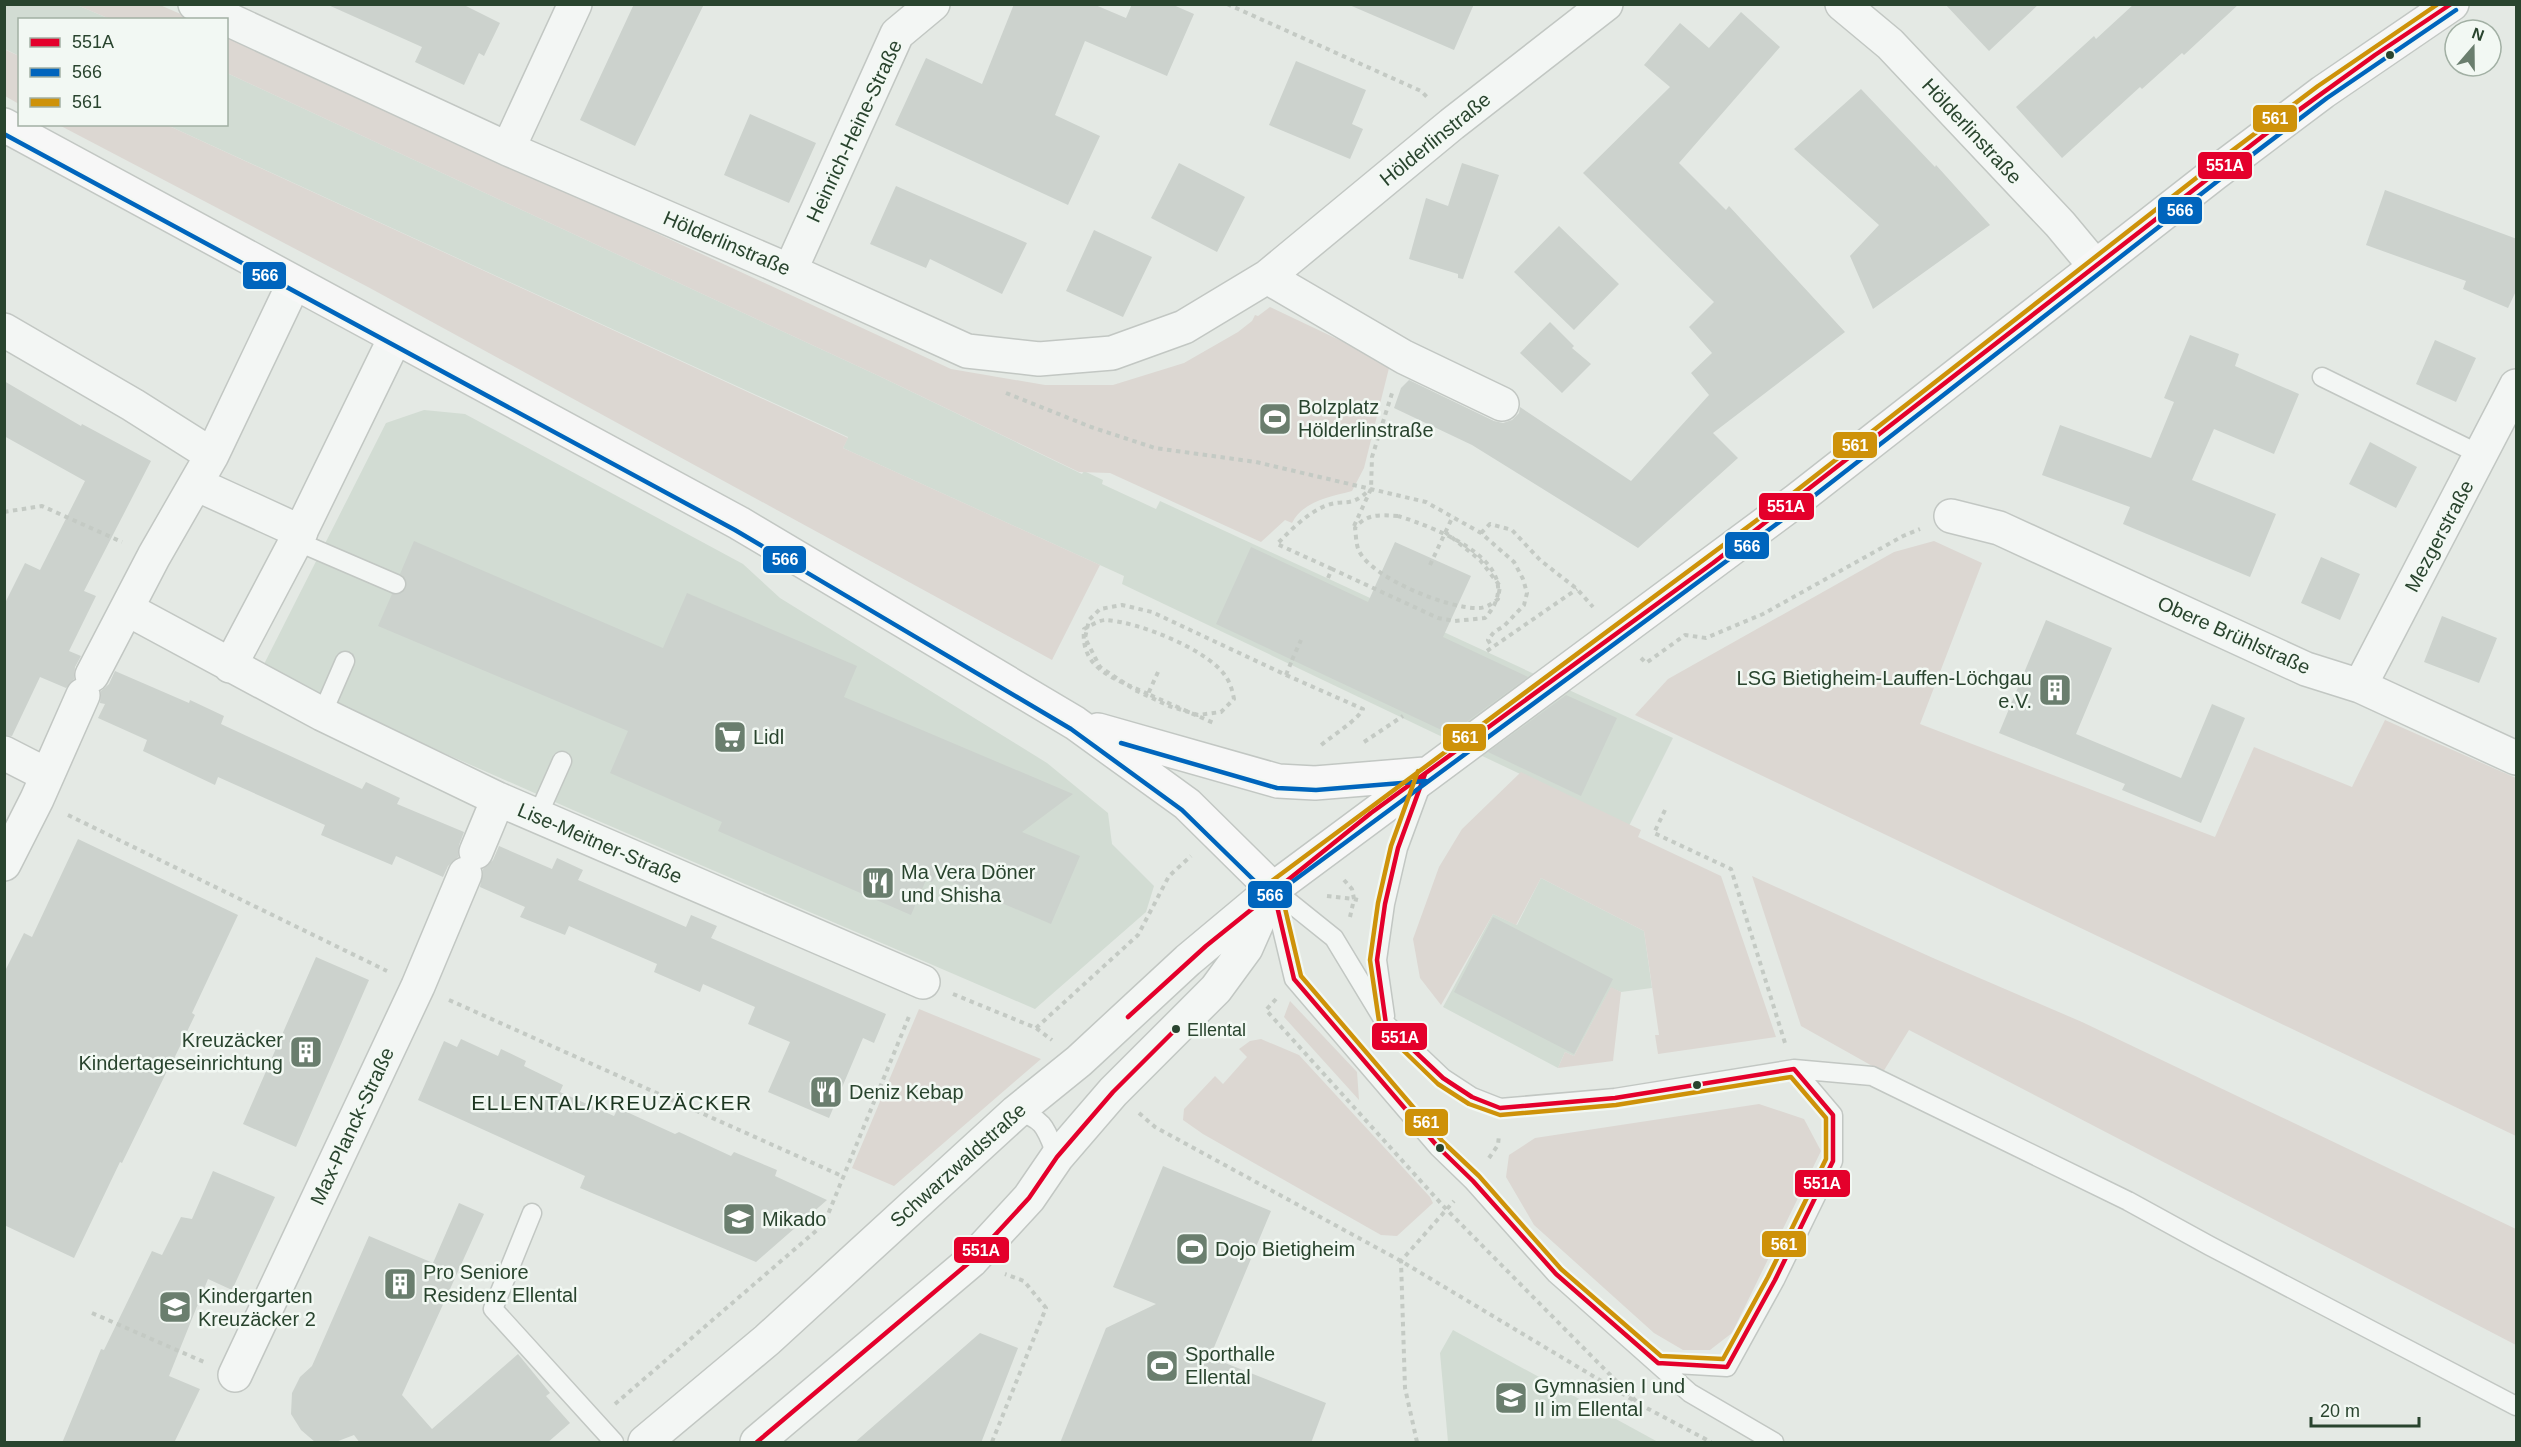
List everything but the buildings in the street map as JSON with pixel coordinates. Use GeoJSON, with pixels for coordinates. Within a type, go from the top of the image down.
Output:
{"type":"FeatureCollection","features":[{"type":"Feature","properties":{"kind":"main road","name":"Schwarzwaldstraße"},"geometry":{"type":"LineString","coordinates":[[1272,889],[1797,500],[2095,266],[2322,93],[2452,4]]}},
{"type":"Feature","properties":{"kind":"main road"},"geometry":{"type":"LineString","coordinates":[[4,125],[739,523],[1075,723],[1187,804],[1272,889]]}},
{"type":"Feature","properties":{"kind":"main road"},"geometry":{"type":"LineString","coordinates":[[1075,723],[1278,781],[1315,783],[1425,774]]}},
{"type":"Feature","properties":{"kind":"street","name":"Hölderlinstraße"},"geometry":{"type":"LineString","coordinates":[[195,4],[230,12],[508,149],[790,271],[967,351],[1039,359],[1112,353],[1123,350],[1184,327],[1267,277],[1452,124],[1605,4]]}},
{"type":"Feature","properties":{"kind":"street"},"geometry":{"type":"LineString","coordinates":[[508,149],[575,4]]}},
{"type":"Feature","properties":{"kind":"street","name":"Heinrich-Heine-Straße"},"geometry":{"type":"LineString","coordinates":[[790,271],[897,34],[933,4]]}},
{"type":"Feature","properties":{"kind":"street","name":"Hölderlinstraße"},"geometry":{"type":"LineString","coordinates":[[1842,4],[1890,44],[2060,224],[2095,266]]}},
{"type":"Feature","properties":{"kind":"street"},"geometry":{"type":"LineString","coordinates":[[1267,277],[1404,357],[1502,404]]}},
{"type":"Feature","properties":{"kind":"street"},"geometry":{"type":"LineString","coordinates":[[4,864],[87,685],[154,556],[212,455],[294,283]]}},
{"type":"Feature","properties":{"kind":"street"},"geometry":{"type":"LineString","coordinates":[[4,330],[133,405],[212,455]]}},
{"type":"Feature","properties":{"kind":"street"},"geometry":{"type":"LineString","coordinates":[[230,666],[298,536],[395,338]]}},
{"type":"Feature","properties":{"kind":"street","name":"Mezgerstraße"},"geometry":{"type":"LineString","coordinates":[[2360,686],[2517,386]]}},
{"type":"Feature","properties":{"kind":"street"},"geometry":{"type":"LineString","coordinates":[[196,483],[298,536]]}},
{"type":"Feature","properties":{"kind":"street","name":"Obere Brühlstraße"},"geometry":{"type":"LineString","coordinates":[[1951,516],[1999,528],[2306,669],[2360,686],[2517,758]]}},
{"type":"Feature","properties":{"kind":"street","name":"Lise-Meitner-Straße"},"geometry":{"type":"LineString","coordinates":[[127,609],[322,714],[498,799],[923,982]]}},
{"type":"Feature","properties":{"kind":"street"},"geometry":{"type":"LineString","coordinates":[[4,753],[47,775]]}},
{"type":"Feature","properties":{"kind":"street","name":"Max-Planck-Straße"},"geometry":{"type":"LineString","coordinates":[[235,1375],[418,986],[498,799]]}},
{"type":"Feature","properties":{"kind":"street","name":"Schwarzwaldstraße"},"geometry":{"type":"LineString","coordinates":[[645,1443],[767,1340],[1016,1112],[1078,1061],[1188,960],[1272,889]]}},
{"type":"Feature","properties":{"kind":"street","name":"Schwarzwaldstraße"},"geometry":{"type":"LineString","coordinates":[[757,1443],[971,1261],[1029,1198],[1057,1157],[1113,1092],[1216,989],[1246,948],[1272,889]]}},
{"type":"Feature","properties":{"kind":"lane"},"geometry":{"type":"LineString","coordinates":[[2322,377],[2481,455]]}},
{"type":"Feature","properties":{"kind":"lane"},"geometry":{"type":"LineString","coordinates":[[298,536],[335,558],[396,584]]}},
{"type":"Feature","properties":{"kind":"lane"},"geometry":{"type":"LineString","coordinates":[[322,714],[345,661]]}},
{"type":"Feature","properties":{"kind":"lane"},"geometry":{"type":"LineString","coordinates":[[538,815],[562,761]]}},
{"type":"Feature","properties":{"kind":"lane"},"geometry":{"type":"LineString","coordinates":[[1386,1024],[1377,960],[1385,904],[1398,848],[1425,774]]}},
{"type":"Feature","properties":{"kind":"lane"},"geometry":{"type":"LineString","coordinates":[[1272,889],[1334,938],[1386,1024],[1443,1078],[1472,1097],[1500,1108],[1615,1098],[1794,1069],[1872,1076],[2128,1202],[2517,1406]]}},
{"type":"Feature","properties":{"kind":"lane"},"geometry":{"type":"LineString","coordinates":[[1272,889],[1294,979],[1438,1147],[1473,1181],[1556,1274],[1690,1393],[1774,1443]]}},
{"type":"Feature","properties":{"kind":"lane"},"geometry":{"type":"LineString","coordinates":[[1658,1363],[1726,1367],[1775,1280],[1833,1161],[1833,1115],[1794,1069]]}},
{"type":"Feature","properties":{"kind":"lane"},"geometry":{"type":"LineString","coordinates":[[1016,1112],[1032,1115],[1047,1131],[1057,1157]]}},
{"type":"Feature","properties":{"kind":"lane"},"geometry":{"type":"LineString","coordinates":[[532,1213],[494,1309],[614,1443]]}},
{"type":"Feature","properties":{"kind":"path"},"geometry":{"type":"LineString","coordinates":[[1227,4],[1421,91],[1452,124]]}},
{"type":"Feature","properties":{"kind":"path"},"geometry":{"type":"LineString","coordinates":[[1354,526],[1371,489],[1372,457],[1404,357]]}},
{"type":"Feature","properties":{"kind":"path"},"geometry":{"type":"LineString","coordinates":[[999,390],[1091,427],[1155,448],[1256,462],[1426,502],[1453,516],[1481,532],[1514,562],[1523,579],[1527,593],[1524,605],[1488,640],[1492,647]]}},
{"type":"Feature","properties":{"kind":"path"},"geometry":{"type":"LineString","coordinates":[[1371,489],[1357,501],[1326,506],[1295,525],[1277,544],[1438,618],[1455,621],[1485,618],[1496,605],[1497,578],[1490,568],[1465,545],[1423,523],[1398,516],[1372,515],[1361,520],[1355,528],[1359,551],[1369,564],[1414,590],[1439,599],[1464,606],[1488,606],[1498,599],[1500,586],[1480,560],[1445,532]]}},
{"type":"Feature","properties":{"kind":"path"},"geometry":{"type":"LineString","coordinates":[[4,512],[42,506],[154,556]]}},
{"type":"Feature","properties":{"kind":"path"},"geometry":{"type":"LineString","coordinates":[[1430,565],[1453,516]]}},
{"type":"Feature","properties":{"kind":"path"},"geometry":{"type":"LineString","coordinates":[[1618,634],[1646,663],[1685,635],[1706,638],[1763,614],[1903,536],[1951,516]]}},
{"type":"Feature","properties":{"kind":"path"},"geometry":{"type":"LineString","coordinates":[[1481,532],[1490,524],[1512,530],[1540,560],[1577,589],[1487,651]]}},
{"type":"Feature","properties":{"kind":"path"},"geometry":{"type":"LineString","coordinates":[[1328,578],[1332,569]]}},
{"type":"Feature","properties":{"kind":"path"},"geometry":{"type":"LineString","coordinates":[[1221,726],[1148,694],[1138,689],[1128,685],[1119,680],[1100,671],[1083,646],[1084,629],[1094,624],[1103,620],[1149,629],[1193,650],[1222,671],[1232,686],[1234,699],[1221,712],[1198,715],[1169,706],[1135,690],[1126,685],[1118,679],[1100,668],[1085,638],[1087,629],[1089,620],[1100,609],[1122,606],[1152,612],[1364,709],[1361,714],[1335,733]]}},
{"type":"Feature","properties":{"kind":"path"},"geometry":{"type":"LineString","coordinates":[[1286,675],[1301,640]]}},
{"type":"Feature","properties":{"kind":"path"},"geometry":{"type":"LineString","coordinates":[[1148,694],[1158,672]]}},
{"type":"Feature","properties":{"kind":"path"},"geometry":{"type":"LineString","coordinates":[[1665,810],[1654,833],[1731,869],[1735,890],[1794,1069]]}},
{"type":"Feature","properties":{"kind":"path"},"geometry":{"type":"LineString","coordinates":[[1036,1028],[1138,936],[1169,876]]}},
{"type":"Feature","properties":{"kind":"path"},"geometry":{"type":"LineString","coordinates":[[595,1421],[824,1224],[923,982],[1036,1028],[1078,1061]]}},
{"type":"Feature","properties":{"kind":"path"},"geometry":{"type":"LineString","coordinates":[[1266,1010],[1446,1209],[1640,1404]]}},
{"type":"Feature","properties":{"kind":"path"},"geometry":{"type":"LineString","coordinates":[[1113,1092],[1155,1126],[1401,1261],[1640,1404],[1711,1443]]}},
{"type":"Feature","properties":{"kind":"path"},"geometry":{"type":"LineString","coordinates":[[1417,1443],[1405,1388],[1401,1261],[1473,1181],[1498,1145],[1500,1108]]}},
{"type":"Feature","properties":{"kind":"path"},"geometry":{"type":"LineString","coordinates":[[992,1443],[1046,1308],[1024,1281]]}},
{"type":"Feature","properties":{"kind":"path"},"geometry":{"type":"LineString","coordinates":[[92,1313],[235,1375]]}},
{"type":"Feature","properties":{"kind":"shaded area"},"geometry":{"type":"Polygon","coordinates":[[[5,5],[77,5],[108,18],[18,18],[18,56],[5,49],[5,5]]]}},
{"type":"Feature","properties":{"kind":"shaded area"},"geometry":{"type":"Polygon","coordinates":[[[77,5],[160,5],[190,18],[108,18],[77,5]]]}},
{"type":"Feature","properties":{"kind":"shaded area"},"geometry":{"type":"Polygon","coordinates":[[[228,35],[951,369],[1045,385],[1113,385],[1184,363],[1238,332],[1252,321],[1255,315],[1258,316],[1270,307],[1390,364],[1364,468],[1352,491],[1310,505],[1292,523],[1285,520],[1261,542],[1110,473],[1079,472],[879,376],[228,73],[228,35]]]}},
{"type":"Feature","properties":{"kind":"shaded area"},"geometry":{"type":"Polygon","coordinates":[[[4,49],[18,56],[18,103],[5,96],[4,49]]]}},
{"type":"Feature","properties":{"kind":"shaded area"},"geometry":{"type":"Polygon","coordinates":[[[228,73],[879,376],[1082,474],[1084,471],[1103,480],[1102,484],[1156,509],[1160,501],[1673,738],[1629,826],[1122,584],[1124,576],[843,448],[848,437],[169,126],[228,126],[228,73]]]}},
{"type":"Feature","properties":{"kind":"shaded area"},"geometry":{"type":"Polygon","coordinates":[[[61,126],[169,126],[848,438],[843,448],[1100,565],[1052,660],[368,287],[61,126]]]}},
{"type":"Feature","properties":{"kind":"shaded area"},"geometry":{"type":"Polygon","coordinates":[[[424,410],[465,414],[743,564],[780,598],[1047,763],[1108,813],[1112,844],[1154,886],[1146,912],[1035,1009],[260,672],[386,423],[424,410]]]}},
{"type":"Feature","properties":{"kind":"shaded area"},"geometry":{"type":"Polygon","coordinates":[[[1934,541],[1982,563],[1920,724],[2215,837],[2254,747],[2352,787],[2385,720],[2516,778],[2516,1136],[1635,715],[1668,679],[1894,552],[1934,541]]]}},
{"type":"Feature","properties":{"kind":"shaded area"},"geometry":{"type":"Polygon","coordinates":[[[1521,772],[1641,830],[1638,837],[1721,876],[1776,1037],[1658,1054],[1655,1035],[1659,1035],[1644,931],[1541,878],[1516,925],[1493,914],[1441,1005],[1420,978],[1413,939],[1439,867],[1462,829],[1521,772]]]}},
{"type":"Feature","properties":{"kind":"shaded area"},"geometry":{"type":"Polygon","coordinates":[[[1752,876],[2082,1022],[2516,1229],[2516,1345],[1909,1030],[1883,1072],[1801,1026],[1752,876]]]}},
{"type":"Feature","properties":{"kind":"shaded area"},"geometry":{"type":"Polygon","coordinates":[[[1541,878],[1644,931],[1652,988],[1621,992],[1611,988],[1574,1056],[1565,1052],[1558,1068],[1443,1007],[1493,914],[1517,925],[1541,878]]]}},
{"type":"Feature","properties":{"kind":"shaded area"},"geometry":{"type":"Polygon","coordinates":[[[1611,987],[1621,992],[1613,1061],[1558,1068],[1565,1052],[1574,1056],[1611,987]]]}},
{"type":"Feature","properties":{"kind":"shaded area"},"geometry":{"type":"Polygon","coordinates":[[[1290,1001],[1357,1072],[1359,1100],[1284,1017],[1290,1001]]]}},
{"type":"Feature","properties":{"kind":"shaded area"},"geometry":{"type":"Polygon","coordinates":[[[919,1009],[1041,1059],[894,1186],[852,1168],[919,1009]]]}},
{"type":"Feature","properties":{"kind":"shaded area"},"geometry":{"type":"Polygon","coordinates":[[[1261,1039],[1299,1055],[1430,1197],[1433,1203],[1397,1236],[1381,1235],[1203,1134],[1183,1120],[1184,1109],[1215,1076],[1223,1084],[1247,1057],[1239,1049],[1250,1041],[1261,1039]]]}},
{"type":"Feature","properties":{"kind":"shaded area"},"geometry":{"type":"Polygon","coordinates":[[[1759,1104],[1804,1119],[1821,1151],[1732,1333],[1710,1350],[1683,1350],[1654,1333],[1534,1225],[1506,1177],[1509,1155],[1535,1138],[1759,1104]]]}},
{"type":"Feature","properties":{"kind":"shaded area","name":"Gymnasien I und II im Ellental"},"geometry":{"type":"Polygon","coordinates":[[[1453,1330],[1658,1442],[1448,1442],[1440,1353],[1453,1330]]]}},
{"type":"Feature","properties":{"kind":"transit line","name":"561"},"geometry":{"type":"LineString","coordinates":[[1269,883],[1792,494],[2209,168],[2318,86],[2438,4]]}},
{"type":"Feature","properties":{"kind":"transit line","name":"551A"},"geometry":{"type":"LineString","coordinates":[[1128,1017],[1206,946],[1371,813],[1713,563],[2263,136],[2375,55],[2451,4]]}},
{"type":"Feature","properties":{"kind":"transit line","name":"566"},"geometry":{"type":"LineString","coordinates":[[4,134],[735,530],[1071,729],[1182,810],[1268,894],[1273,896],[1801,506],[2327,98],[2456,10]]}},
{"type":"Feature","properties":{"kind":"transit line","name":"566"},"geometry":{"type":"LineString","coordinates":[[1121,743],[1277,788],[1316,790],[1426,781]]}},
{"type":"Feature","properties":{"kind":"transit line","name":"561"},"geometry":{"type":"LineString","coordinates":[[1280,887],[1301,976],[1443,1142],[1479,1176],[1561,1269],[1661,1356],[1723,1359],[1768,1277],[1826,1159],[1826,1118],[1791,1077],[1616,1105],[1500,1115],[1469,1104],[1438,1084],[1380,1028],[1370,960],[1378,903],[1391,846],[1418,771]]}},
{"type":"Feature","properties":{"kind":"transit line","name":"551A"},"geometry":{"type":"LineString","coordinates":[[1425,774],[1398,848],[1385,904],[1377,960],[1386,1024],[1443,1078],[1472,1097],[1500,1108],[1615,1098],[1794,1069],[1833,1115],[1833,1161],[1775,1280],[1727,1367],[1658,1363]]}},
{"type":"Feature","properties":{"kind":"transit line","name":"551A"},"geometry":{"type":"LineString","coordinates":[[1273,889],[1294,979],[1438,1147],[1473,1181],[1556,1274],[1658,1363]]}},
{"type":"Feature","properties":{"kind":"transit line","name":"551A"},"geometry":{"type":"LineString","coordinates":[[757,1442],[971,1261],[1029,1198],[1057,1157],[1113,1092],[1176,1029]]}},
{"type":"Feature","properties":{"kind":"place","name":"Bolzplatz Hölderlinstraße"},"geometry":{"type":"Point","coordinates":[1275,419]}},
{"type":"Feature","properties":{"kind":"place","name":"LSG Bietigheim-Lauffen-Löchgau e.V."},"geometry":{"type":"Point","coordinates":[2055,690]}},
{"type":"Feature","properties":{"kind":"place","name":"Lidl"},"geometry":{"type":"Point","coordinates":[730,737]}},
{"type":"Feature","properties":{"kind":"place","name":"Ma Vera Döner und Shisha"},"geometry":{"type":"Point","coordinates":[878,883]}},
{"type":"Feature","properties":{"kind":"place","name":"Ellental"},"geometry":{"type":"Point","coordinates":[1176,1029]}},
{"type":"Feature","properties":{"kind":"place","name":"Kreuzäcker Kindertageseinrichtung"},"geometry":{"type":"Point","coordinates":[306,1052]}},
{"type":"Feature","properties":{"kind":"place","name":"Deniz Kebap"},"geometry":{"type":"Point","coordinates":[826,1092]}},
{"type":"Feature","properties":{"kind":"place","name":"Mikado"},"geometry":{"type":"Point","coordinates":[739,1219]}},
{"type":"Feature","properties":{"kind":"place","name":"Dojo Bietigheim"},"geometry":{"type":"Point","coordinates":[1192,1249]}},
{"type":"Feature","properties":{"kind":"place","name":"Pro Seniore Residenz Ellental"},"geometry":{"type":"Point","coordinates":[400,1284]}},
{"type":"Feature","properties":{"kind":"place","name":"Kindergarten Kreuzäcker 2"},"geometry":{"type":"Point","coordinates":[175,1307]}},
{"type":"Feature","properties":{"kind":"place","name":"Sporthalle Ellental"},"geometry":{"type":"Point","coordinates":[1162,1366]}},
{"type":"Feature","properties":{"kind":"place","name":"Gymnasien I und II im Ellental"},"geometry":{"type":"Point","coordinates":[1511,1398]}},
{"type":"Feature","properties":{"kind":"district","name":"ELLENTAL/KREUZÄCKER"},"geometry":{"type":"Point","coordinates":[612,1103]}}]}
